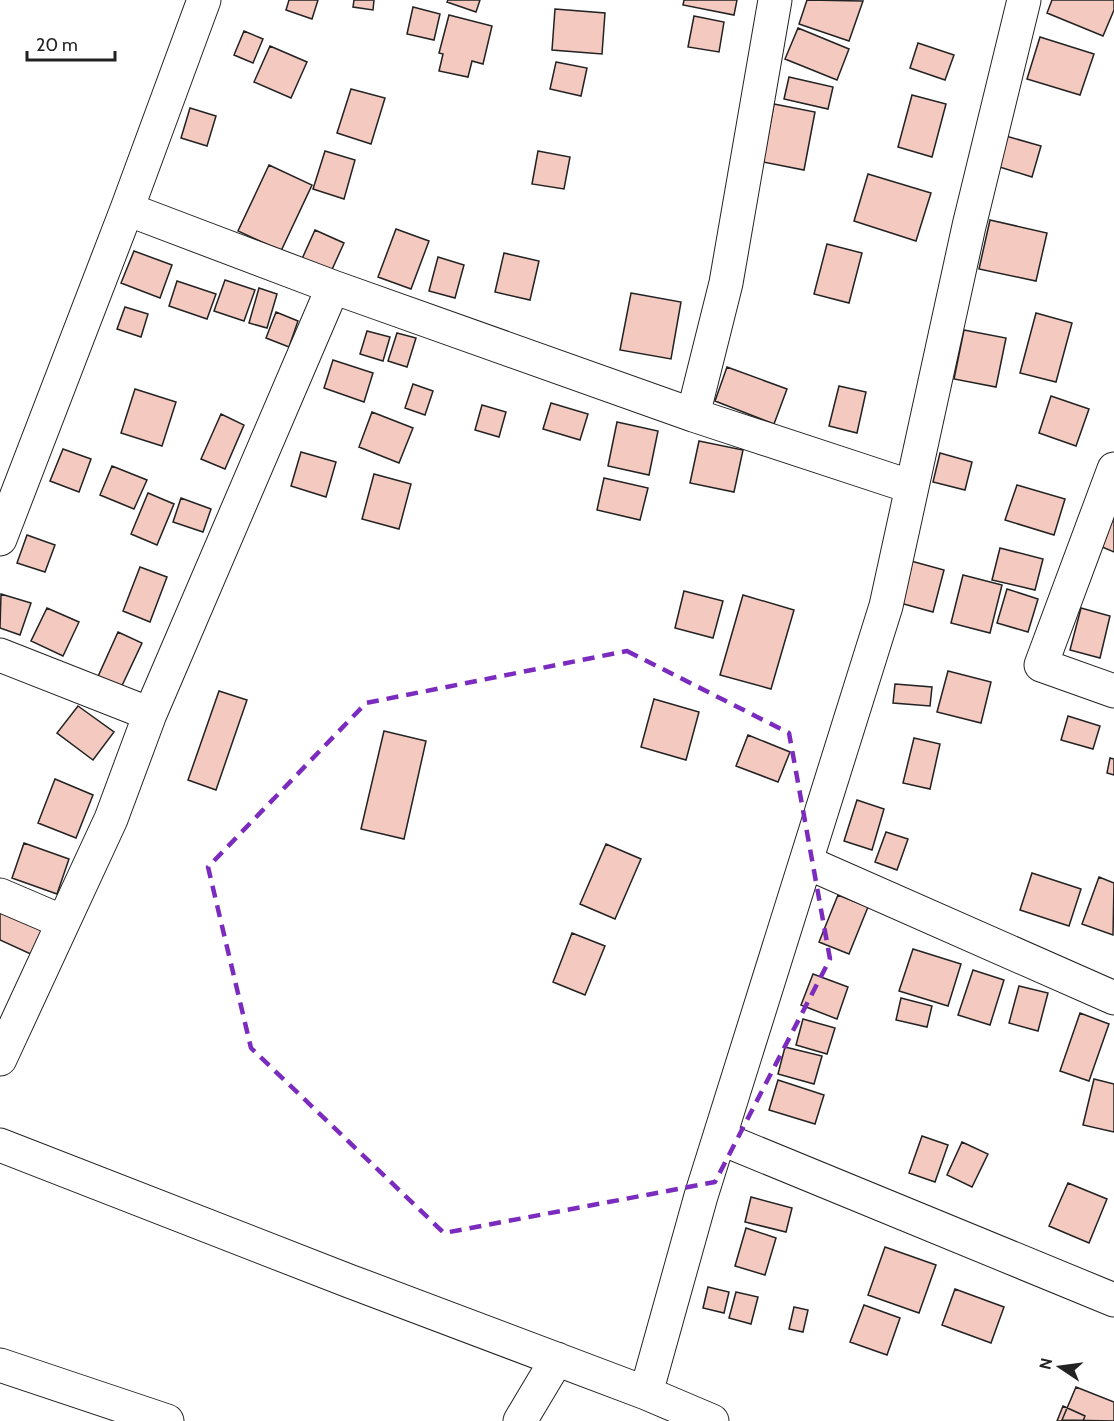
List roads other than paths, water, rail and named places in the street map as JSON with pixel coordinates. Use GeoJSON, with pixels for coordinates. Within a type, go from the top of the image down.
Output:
{"type":"FeatureCollection","features":[{"type":"Feature","properties":{"kind":"street"},"geometry":{"type":"LineString","coordinates":[[0,539],[127,209],[204,0]]}},
{"type":"Feature","properties":{"kind":"street"},"geometry":{"type":"LineString","coordinates":[[693,415],[726,283],[776,0]]}},
{"type":"Feature","properties":{"kind":"street"},"geometry":{"type":"LineString","coordinates":[[646,1393],[701,1196],[886,606],[969,226],[1024,0]]}},
{"type":"Feature","properties":{"kind":"street"},"geometry":{"type":"LineString","coordinates":[[127,209],[333,287],[693,415],[912,487]]}},
{"type":"Feature","properties":{"kind":"street"},"geometry":{"type":"LineString","coordinates":[[0,1059],[111,819],[150,714],[333,287]]}},
{"type":"Feature","properties":{"kind":"street"},"geometry":{"type":"LineString","coordinates":[[1114,470],[1041,665],[1114,691]]}},
{"type":"Feature","properties":{"kind":"street"},"geometry":{"type":"LineString","coordinates":[[0,655],[150,714]]}},
{"type":"Feature","properties":{"kind":"street"},"geometry":{"type":"LineString","coordinates":[[806,862],[1114,998]]}},
{"type":"Feature","properties":{"kind":"street"},"geometry":{"type":"LineString","coordinates":[[0,896],[63,922]]}},
{"type":"Feature","properties":{"kind":"street"},"geometry":{"type":"LineString","coordinates":[[720,1138],[1114,1300]]}},
{"type":"Feature","properties":{"kind":"street"},"geometry":{"type":"LineString","coordinates":[[0,1145],[349,1281],[646,1393],[712,1421]]}},
{"type":"Feature","properties":{"kind":"street"},"geometry":{"type":"LineString","coordinates":[[520,1421],[557,1359]]}},
{"type":"Feature","properties":{"kind":"street"},"geometry":{"type":"LineString","coordinates":[[0,1365],[167,1421]]}}]}
